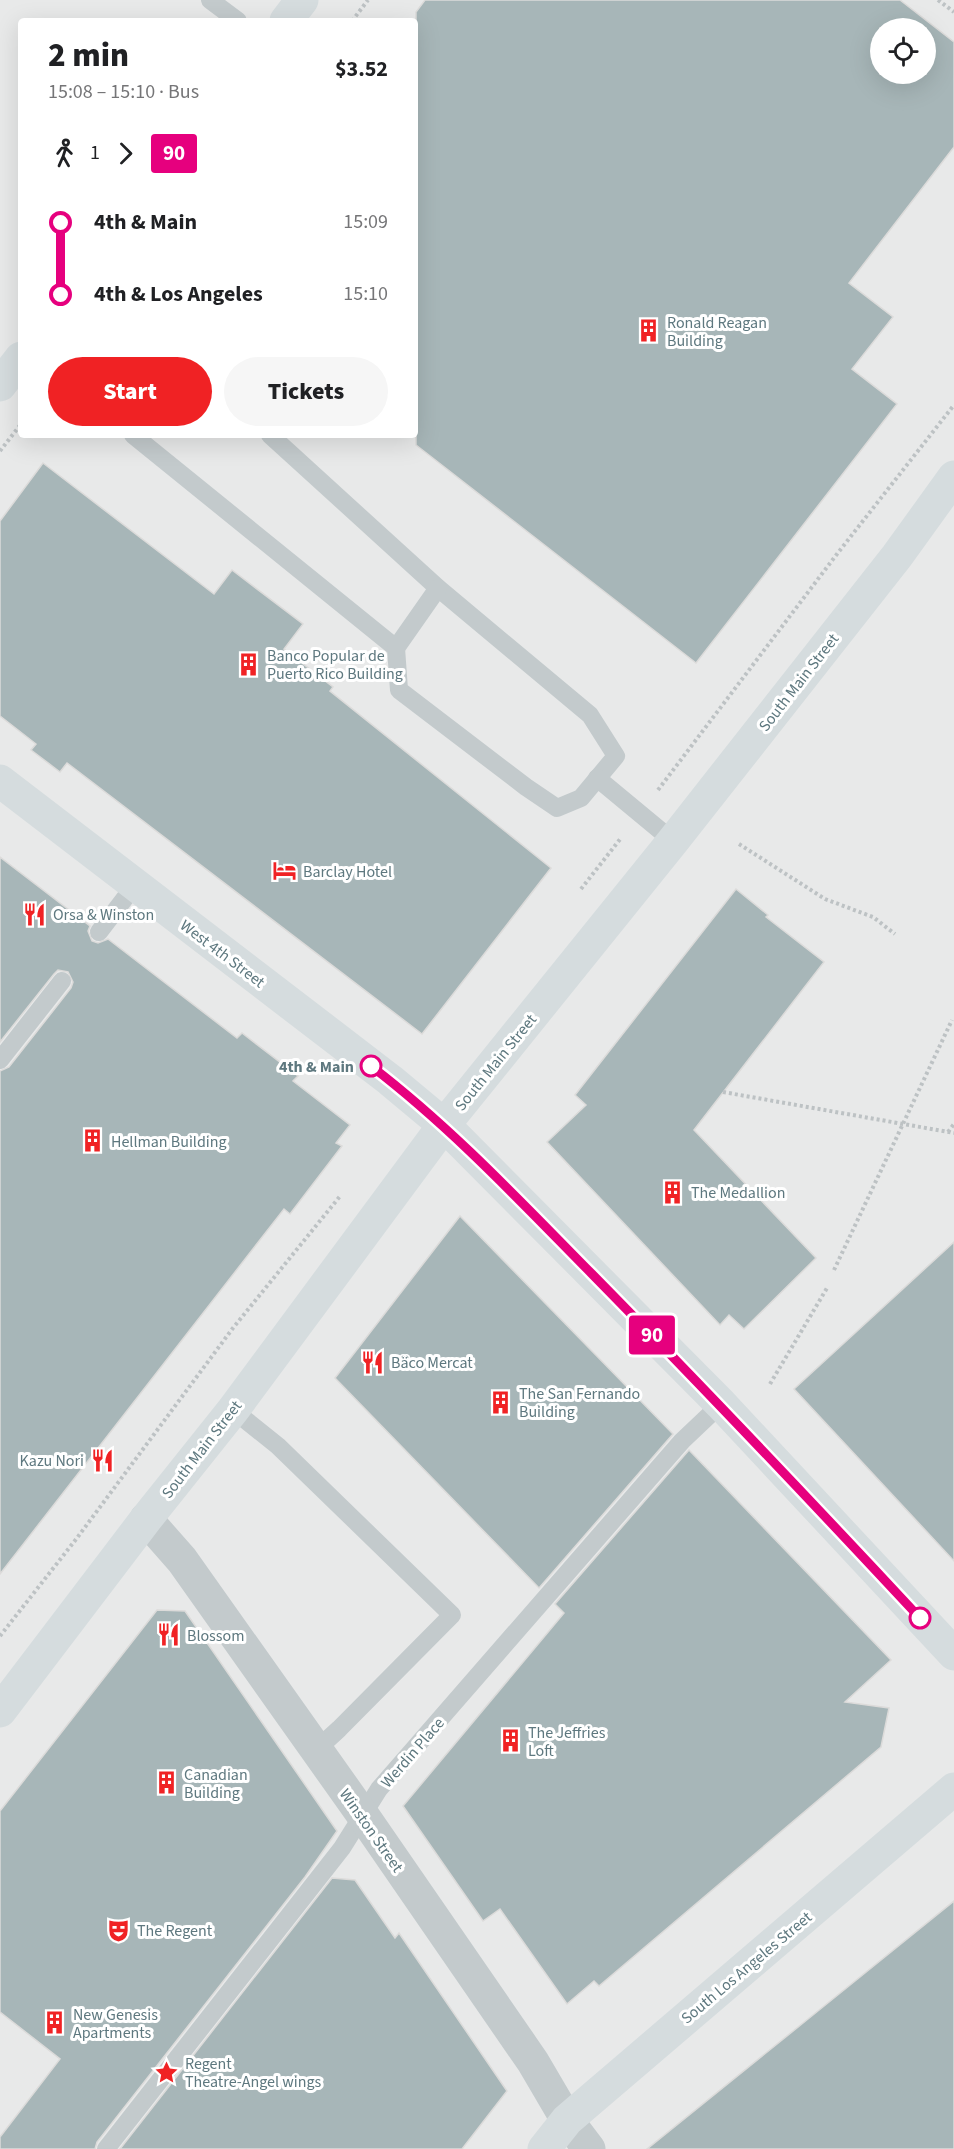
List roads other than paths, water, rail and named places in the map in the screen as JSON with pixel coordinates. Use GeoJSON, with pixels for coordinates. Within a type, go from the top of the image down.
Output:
{"type":"FeatureCollection","features":[{"type":"Feature","properties":{"kind":"main road"},"geometry":{"type":"LineString","coordinates":[[288,18],[302,0]]}},
{"type":"Feature","properties":{"kind":"main road","name":"South Main Street"},"geometry":{"type":"LineString","coordinates":[[0,1711],[146,1519],[233,1410],[444,1125],[897,556],[954,477]]}},
{"type":"Feature","properties":{"kind":"main road","name":"West 4th Street"},"geometry":{"type":"LineString","coordinates":[[0,781],[390,1080],[444,1125],[721,1404],[954,1654]]}},
{"type":"Feature","properties":{"kind":"main road","name":"South Los Angeles Street"},"geometry":{"type":"LineString","coordinates":[[544,2149],[567,2120],[954,1789]]}},
{"type":"Feature","properties":{"kind":"street","name":"Winston Street"},"geometry":{"type":"LineString","coordinates":[[146,1519],[182,1560],[315,1751],[362,1814],[533,2062],[567,2120],[589,2149]]}},
{"type":"Feature","properties":{"kind":"lane"},"geometry":{"type":"LineString","coordinates":[[210,0],[234,18]]}},
{"type":"Feature","properties":{"kind":"lane"},"geometry":{"type":"LineString","coordinates":[[137,438],[396,648]]}},
{"type":"Feature","properties":{"kind":"lane"},"geometry":{"type":"LineString","coordinates":[[273,438],[438,588],[590,715],[616,756],[581,798],[558,808],[526,787],[399,690],[396,648],[438,588]]}},
{"type":"Feature","properties":{"kind":"lane"},"geometry":{"type":"LineString","coordinates":[[597,778],[672,841]]}},
{"type":"Feature","properties":{"kind":"lane"},"geometry":{"type":"LineString","coordinates":[[99,933],[135,885]]}},
{"type":"Feature","properties":{"kind":"lane"},"geometry":{"type":"LineString","coordinates":[[0,1060],[62,981]]}},
{"type":"Feature","properties":{"kind":"lane","name":"Werdin Place"},"geometry":{"type":"LineString","coordinates":[[106,2149],[342,1848],[379,1789],[682,1441],[721,1404]]}},
{"type":"Feature","properties":{"kind":"lane"},"geometry":{"type":"LineString","coordinates":[[233,1410],[278,1446],[452,1615],[315,1751]]}},
{"type":"Feature","properties":{"kind":"place","name":"Ronald Reagan Building"},"geometry":{"type":"Point","coordinates":[649,331]}},
{"type":"Feature","properties":{"kind":"place","name":"Banco Popular de Puerto Rico Building"},"geometry":{"type":"Point","coordinates":[249,664]}},
{"type":"Feature","properties":{"kind":"place","name":"Barclay Hotel"},"geometry":{"type":"Point","coordinates":[285,871]}},
{"type":"Feature","properties":{"kind":"place","name":"Orsa & Winston"},"geometry":{"type":"Point","coordinates":[35,914]}},
{"type":"Feature","properties":{"kind":"place","name":"4th & Main"},"geometry":{"type":"Point","coordinates":[371,1066]}},
{"type":"Feature","properties":{"kind":"place","name":"Hellman Building"},"geometry":{"type":"Point","coordinates":[93,1141]}},
{"type":"Feature","properties":{"kind":"place","name":"The Medallion"},"geometry":{"type":"Point","coordinates":[673,1192]}},
{"type":"Feature","properties":{"kind":"place","name":"Bäco Mercat"},"geometry":{"type":"Point","coordinates":[373,1362]}},
{"type":"Feature","properties":{"kind":"place","name":"The San Fernando Building"},"geometry":{"type":"Point","coordinates":[501,1402]}},
{"type":"Feature","properties":{"kind":"place","name":"Kazu Nori"},"geometry":{"type":"Point","coordinates":[102,1460]}},
{"type":"Feature","properties":{"kind":"place","name":"Blossom"},"geometry":{"type":"Point","coordinates":[169,1635]}},
{"type":"Feature","properties":{"kind":"place","name":"The Jeffries Loft"},"geometry":{"type":"Point","coordinates":[510,1741]}},
{"type":"Feature","properties":{"kind":"place","name":"Canadian Building"},"geometry":{"type":"Point","coordinates":[166,1783]}},
{"type":"Feature","properties":{"kind":"place","name":"The Regent"},"geometry":{"type":"Point","coordinates":[119,1930]}},
{"type":"Feature","properties":{"kind":"place","name":"New Genesis Apartments"},"geometry":{"type":"Point","coordinates":[55,2023]}},
{"type":"Feature","properties":{"kind":"place","name":"Regent Theatre-Angel wings"},"geometry":{"type":"Point","coordinates":[167,2072]}}]}
